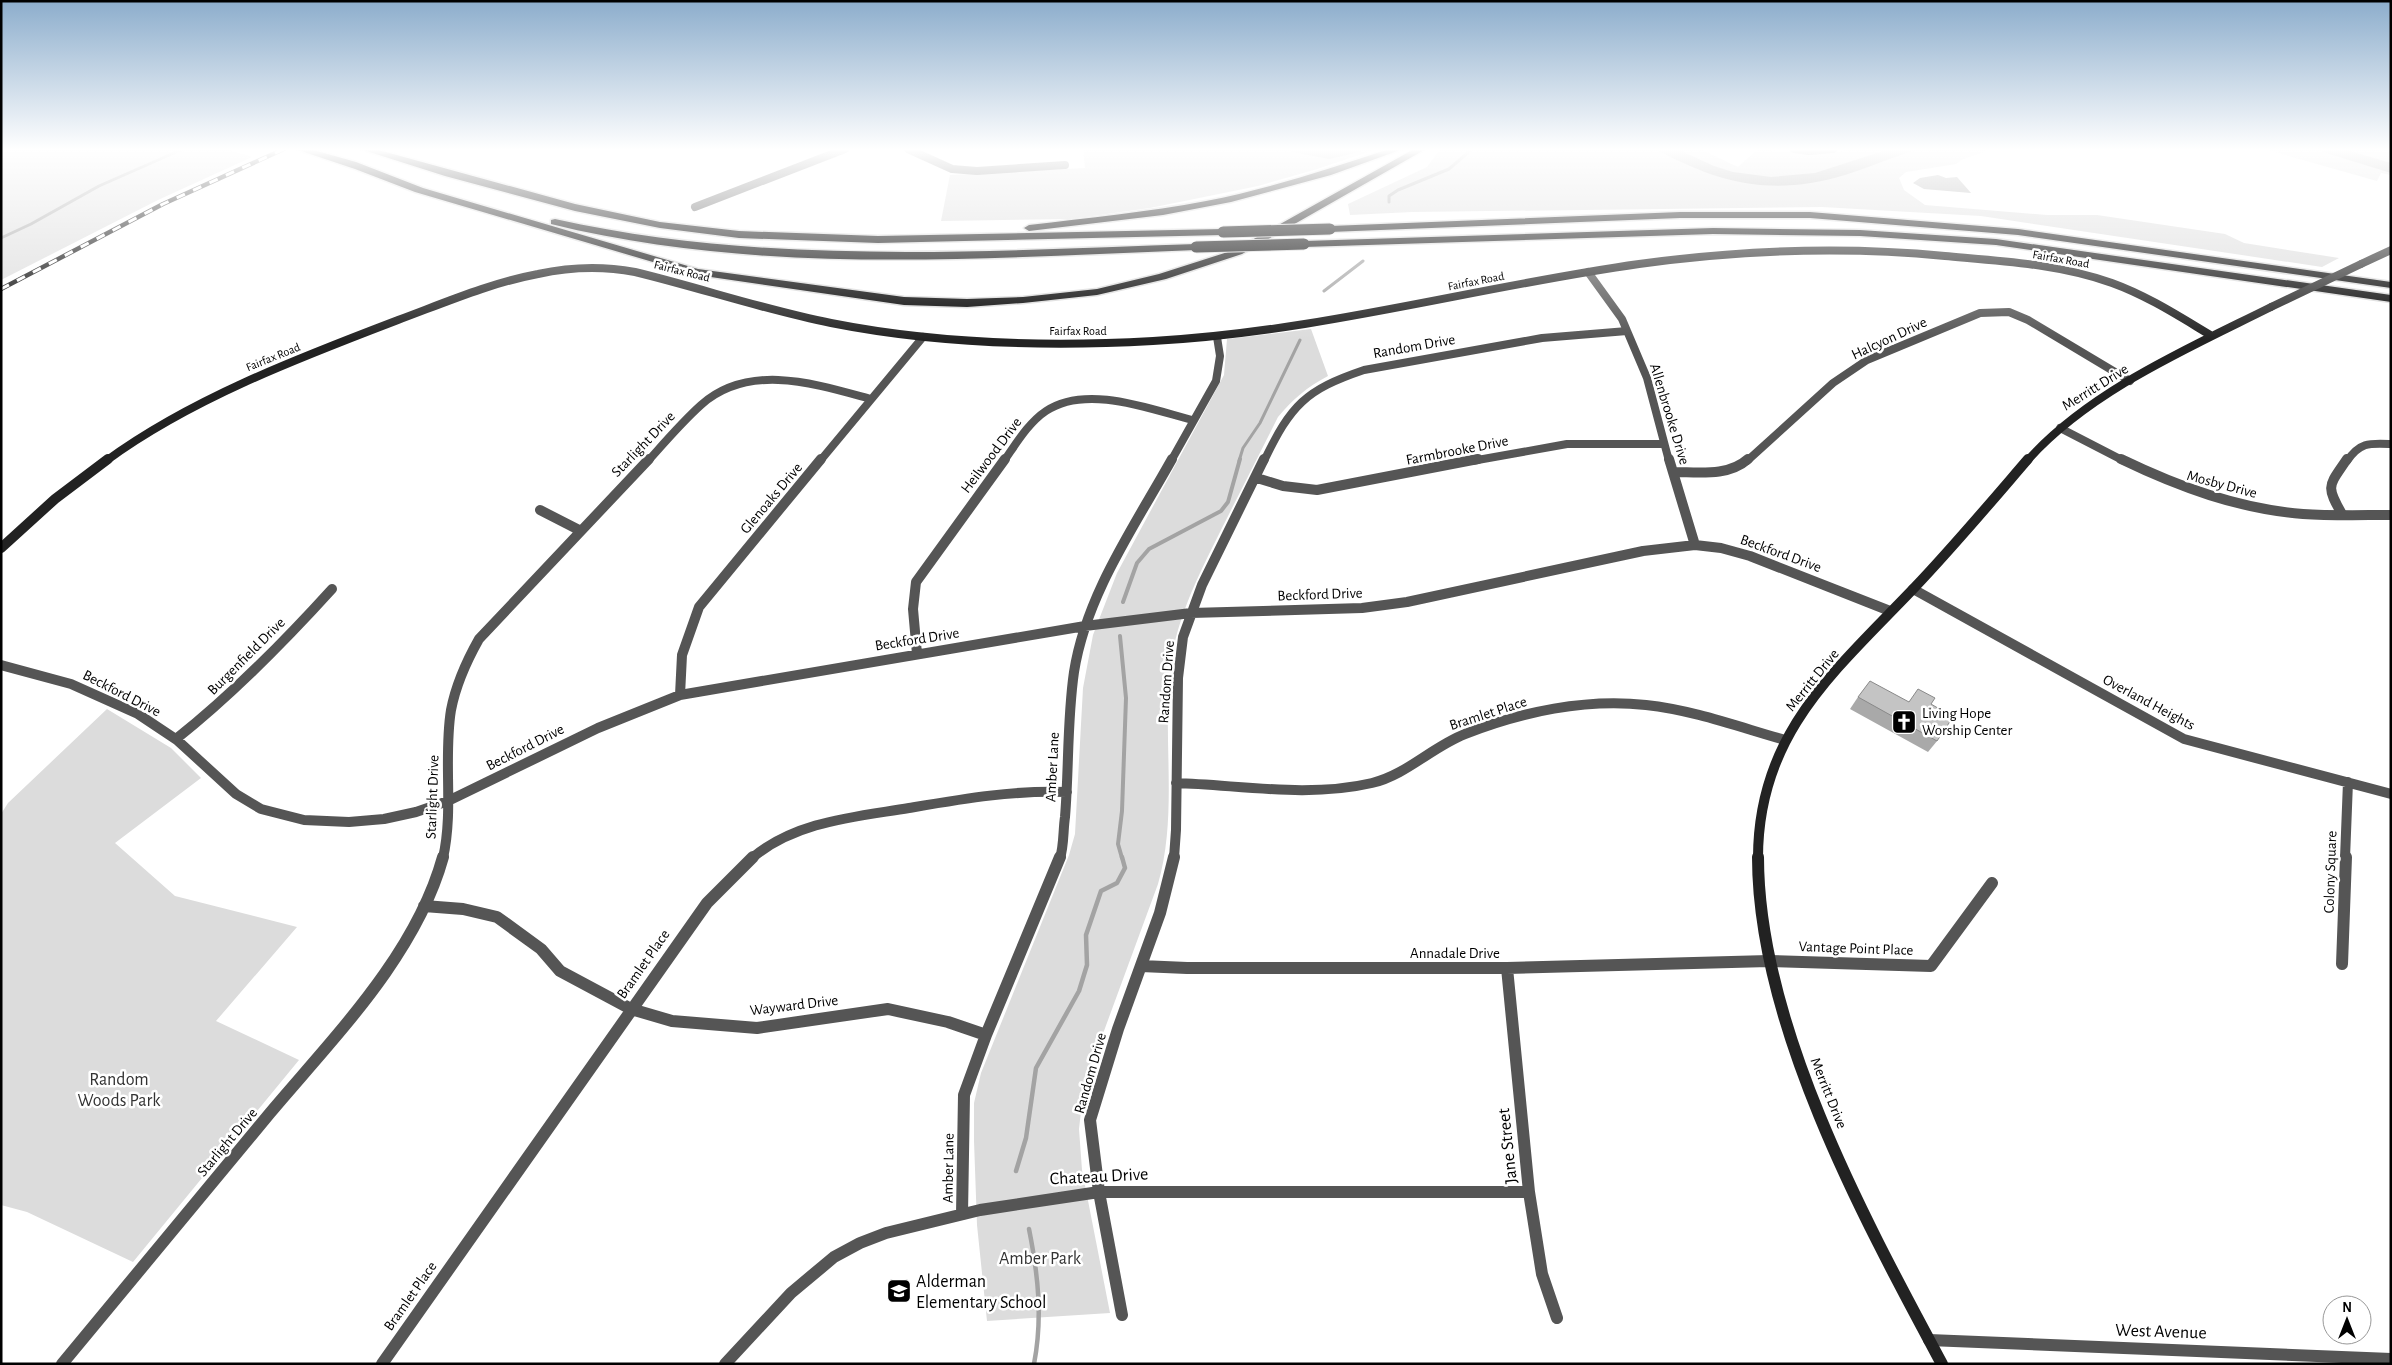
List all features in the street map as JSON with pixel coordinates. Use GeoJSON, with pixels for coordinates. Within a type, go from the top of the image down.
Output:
{"type":"FeatureCollection","features":[{"type":"Feature","properties":{"kind":"highway"},"geometry":{"type":"LineString","coordinates":[[496,213],[697,272],[904,301],[967,303],[1023,300],[1096,292],[1162,277],[1238,252],[1308,213]]}},
{"type":"Feature","properties":{"kind":"highway"},"geometry":{"type":"LineString","coordinates":[[520,213],[567,225],[700,246],[828,255],[1006,254],[1713,231],[1816,231],[1996,242],[2391,299]]}},
{"type":"Feature","properties":{"kind":"highway"},"geometry":{"type":"LineString","coordinates":[[596,213],[703,231],[774,238],[845,240],[1330,229],[1680,214],[1830,216],[2018,232],[2391,285]]}},
{"type":"Feature","properties":{"kind":"highway"},"geometry":{"type":"LineString","coordinates":[[845,240],[991,232],[1155,213]]}},
{"type":"Feature","properties":{"kind":"street","name":"Fairfax Road"},"geometry":{"type":"LineString","coordinates":[[1,548],[50,502],[106,460],[200,403],[292,362],[495,284],[520,277],[571,269],[618,269],[802,317],[923,337],[999,343],[1082,345],[1217,338],[1332,321],[1588,272],[1696,256],[1802,249],[1887,251],[1983,259],[2042,267],[2095,278],[2146,298],[2212,336]]}},
{"type":"Feature","properties":{"kind":"street","name":"Merritt Drive"},"geometry":{"type":"LineString","coordinates":[[1942,1364],[1856,1196],[1805,1078],[1769,960],[1759,894],[1758,828],[1770,778],[1785,740],[1820,690],[2044,442],[2060,428],[2130,382],[2212,336],[2391,250]]}},
{"type":"Feature","properties":{"kind":"street","name":"Allenbrooke Drive"},"geometry":{"type":"LineString","coordinates":[[1588,272],[1622,319],[1647,378],[1664,444],[1695,546]]}},
{"type":"Feature","properties":{"kind":"street","name":"Halcyon Drive"},"geometry":{"type":"LineString","coordinates":[[1673,472],[1723,472],[1741,466],[1833,383],[1867,360],[1980,313],[2010,312],[2028,320],[2130,382]]}},
{"type":"Feature","properties":{"kind":"street","name":"Random Drive"},"geometry":{"type":"LineString","coordinates":[[1122,1315],[1098,1192],[1090,1120],[1118,1028],[1160,913],[1173,865],[1178,678],[1183,637],[1202,585],[1257,478],[1273,442],[1293,410],[1314,391],[1338,379],[1364,370],[1542,338],[1627,332]]}},
{"type":"Feature","properties":{"kind":"street","name":"Glenoaks Drive"},"geometry":{"type":"LineString","coordinates":[[680,695],[682,655],[699,607],[923,337]]}},
{"type":"Feature","properties":{"kind":"street","name":"Amber Lane"},"geometry":{"type":"LineString","coordinates":[[962,1214],[964,1095],[986,1035],[1061,855],[1069,715],[1074,671],[1086,626],[1101,586],[1192,420],[1216,381],[1220,356],[1217,338]]}},
{"type":"Feature","properties":{"kind":"street","name":"Starlight Drive"},"geometry":{"type":"LineString","coordinates":[[62,1364],[376,986],[424,906],[434,885],[447,838],[451,712],[454,690],[464,663],[478,638],[701,406],[722,390],[745,382],[783,379],[871,399]]}},
{"type":"Feature","properties":{"kind":"street","name":"Heilwood Drive"},"geometry":{"type":"LineString","coordinates":[[916,654],[913,594],[916,582],[1029,426],[1049,408],[1078,399],[1104,398],[1192,420]]}},
{"type":"Feature","properties":{"kind":"street","name":"Mosby Drive"},"geometry":{"type":"LineString","coordinates":[[2060,428],[2132,466],[2172,484],[2214,498],[2293,513],[2391,515]]}},
{"type":"Feature","properties":{"kind":"street"},"geometry":{"type":"LineString","coordinates":[[2342,514],[2330,494],[2331,483],[2354,450],[2368,443],[2391,444]]}},
{"type":"Feature","properties":{"kind":"street","name":"Farmbrooke Drive"},"geometry":{"type":"LineString","coordinates":[[1257,478],[1283,486],[1317,490],[1352,485],[1525,450],[1567,444],[1664,444]]}},
{"type":"Feature","properties":{"kind":"street"},"geometry":{"type":"LineString","coordinates":[[540,510],[581,531]]}},
{"type":"Feature","properties":{"kind":"street","name":"Beckford Drive"},"geometry":{"type":"LineString","coordinates":[[1,665],[53,677],[138,714],[176,739],[244,799],[266,812],[291,818],[330,823],[370,822],[411,814],[448,802],[629,712],[680,695],[1086,626],[1191,612],[1334,609],[1398,603],[1643,551],[1695,546],[1721,548],[1750,556],[1890,611]]}},
{"type":"Feature","properties":{"kind":"street","name":"Burgenfield Drive"},"geometry":{"type":"LineString","coordinates":[[176,739],[211,712],[271,656],[332,589]]}},
{"type":"Feature","properties":{"kind":"street","name":"Overland Heights"},"geometry":{"type":"LineString","coordinates":[[1913,589],[2184,739],[2391,794]]}},
{"type":"Feature","properties":{"kind":"street","name":"Bramlet Place"},"geometry":{"type":"LineString","coordinates":[[1176,783],[1337,789],[1374,782],[1406,768],[1432,750],[1464,734],[1562,708],[1604,704],[1646,705],[1785,740]]}},
{"type":"Feature","properties":{"kind":"street","name":"Colony Square"},"geometry":{"type":"LineString","coordinates":[[2342,964],[2348,782]]}},
{"type":"Feature","properties":{"kind":"street","name":"Bramlet Place"},"geometry":{"type":"LineString","coordinates":[[382,1364],[706,903],[741,868],[773,843],[812,825],[1000,794],[1046,790],[1066,792]]}},
{"type":"Feature","properties":{"kind":"street","name":"Vantage Point Place"},"geometry":{"type":"LineString","coordinates":[[1769,960],[1931,966],[1992,883]]}},
{"type":"Feature","properties":{"kind":"street","name":"Wayward Drive"},"geometry":{"type":"LineString","coordinates":[[424,906],[463,909],[497,917],[541,949],[560,971],[631,1009],[672,1021],[714,1026],[757,1028],[888,1009],[948,1022],[986,1035]]}},
{"type":"Feature","properties":{"kind":"street","name":"Annadale Drive"},"geometry":{"type":"LineString","coordinates":[[1141,966],[1187,968],[1507,968],[1769,960]]}},
{"type":"Feature","properties":{"kind":"street","name":"Jane Street"},"geometry":{"type":"LineString","coordinates":[[1507,968],[1529,1192],[1542,1274],[1557,1318]]}},
{"type":"Feature","properties":{"kind":"street","name":"Chateau Drive"},"geometry":{"type":"LineString","coordinates":[[725,1364],[791,1293],[833,1258],[881,1233],[962,1214],[1037,1199],[1098,1192],[1529,1192]]}},
{"type":"Feature","properties":{"kind":"street","name":"West Avenue"},"geometry":{"type":"LineString","coordinates":[[1929,1340],[2391,1359]]}},
{"type":"Feature","properties":{"kind":"green space"},"geometry":{"type":"Polygon","coordinates":[[[1,213],[133,213],[1,280],[1,213]]]}},
{"type":"Feature","properties":{"kind":"green space"},"geometry":{"type":"Polygon","coordinates":[[[943,213],[1116,213],[1071,219],[941,221],[943,213]]]}},
{"type":"Feature","properties":{"kind":"green space"},"geometry":{"type":"Polygon","coordinates":[[[1350,213],[1398,213],[1350,215],[1350,213]]]}},
{"type":"Feature","properties":{"kind":"green space"},"geometry":{"type":"Polygon","coordinates":[[[1923,213],[2097,215],[2225,234],[2244,243],[2339,258],[2322,267],[1981,216],[1923,213]]]}},
{"type":"Feature","properties":{"kind":"green space","name":"Amber Park"},"geometry":{"type":"Polygon","coordinates":[[[1311,329],[1328,376],[1301,394],[1278,417],[1195,584],[1181,621],[1171,659],[1168,705],[1169,808],[1164,859],[1158,884],[1090,1069],[1082,1102],[1079,1129],[1082,1170],[1110,1313],[987,1321],[977,1225],[974,1103],[981,1073],[1069,855],[1075,834],[1083,688],[1093,635],[1117,573],[1224,375],[1227,339],[1311,329]]]}},
{"type":"Feature","properties":{"kind":"green space","name":"Random Woods Park"},"geometry":{"type":"Polygon","coordinates":[[[107,709],[171,748],[201,778],[115,843],[175,896],[297,927],[216,1021],[299,1060],[133,1262],[27,1212],[1,1205],[1,814],[8,803],[107,709]]]}},
{"type":"Feature","properties":{"kind":"building"},"geometry":{"type":"Polygon","coordinates":[[[1870,681],[1909,702],[1918,689],[1935,698],[1931,704],[1953,717],[1937,741],[1858,697],[1870,681]]]}},
{"type":"Feature","properties":{"kind":"waterway"},"geometry":{"type":"LineString","coordinates":[[1,238],[51,213]]}},
{"type":"Feature","properties":{"kind":"waterway"},"geometry":{"type":"LineString","coordinates":[[1324,291],[1363,261]]}},
{"type":"Feature","properties":{"kind":"waterway"},"geometry":{"type":"LineString","coordinates":[[1239,461],[1243,448],[1260,423],[1300,340]]}},
{"type":"Feature","properties":{"kind":"waterway"},"geometry":{"type":"LineString","coordinates":[[1123,602],[1137,563],[1149,549],[1221,511],[1228,502],[1240,459]]}},
{"type":"Feature","properties":{"kind":"waterway"},"geometry":{"type":"LineString","coordinates":[[1120,636],[1126,698],[1122,811],[1118,844],[1122,858]]}},
{"type":"Feature","properties":{"kind":"waterway"},"geometry":{"type":"LineString","coordinates":[[1016,1171],[1026,1138],[1036,1068],[1079,991],[1087,965],[1086,935],[1101,891],[1117,883],[1125,868],[1122,857]]}},
{"type":"Feature","properties":{"kind":"waterway"},"geometry":{"type":"LineString","coordinates":[[1029,1229],[1035,1263],[1039,1313],[1034,1364]]}},
{"type":"Feature","properties":{"kind":"railway"},"geometry":{"type":"LineString","coordinates":[[1,289],[146,213]]}},
{"type":"Feature","properties":{"kind":"place","name":"Living Hope Worship Center"},"geometry":{"type":"Point","coordinates":[1904,722]}},
{"type":"Feature","properties":{"kind":"place","name":"Alderman Elementary School"},"geometry":{"type":"Point","coordinates":[899,1291]}}]}
